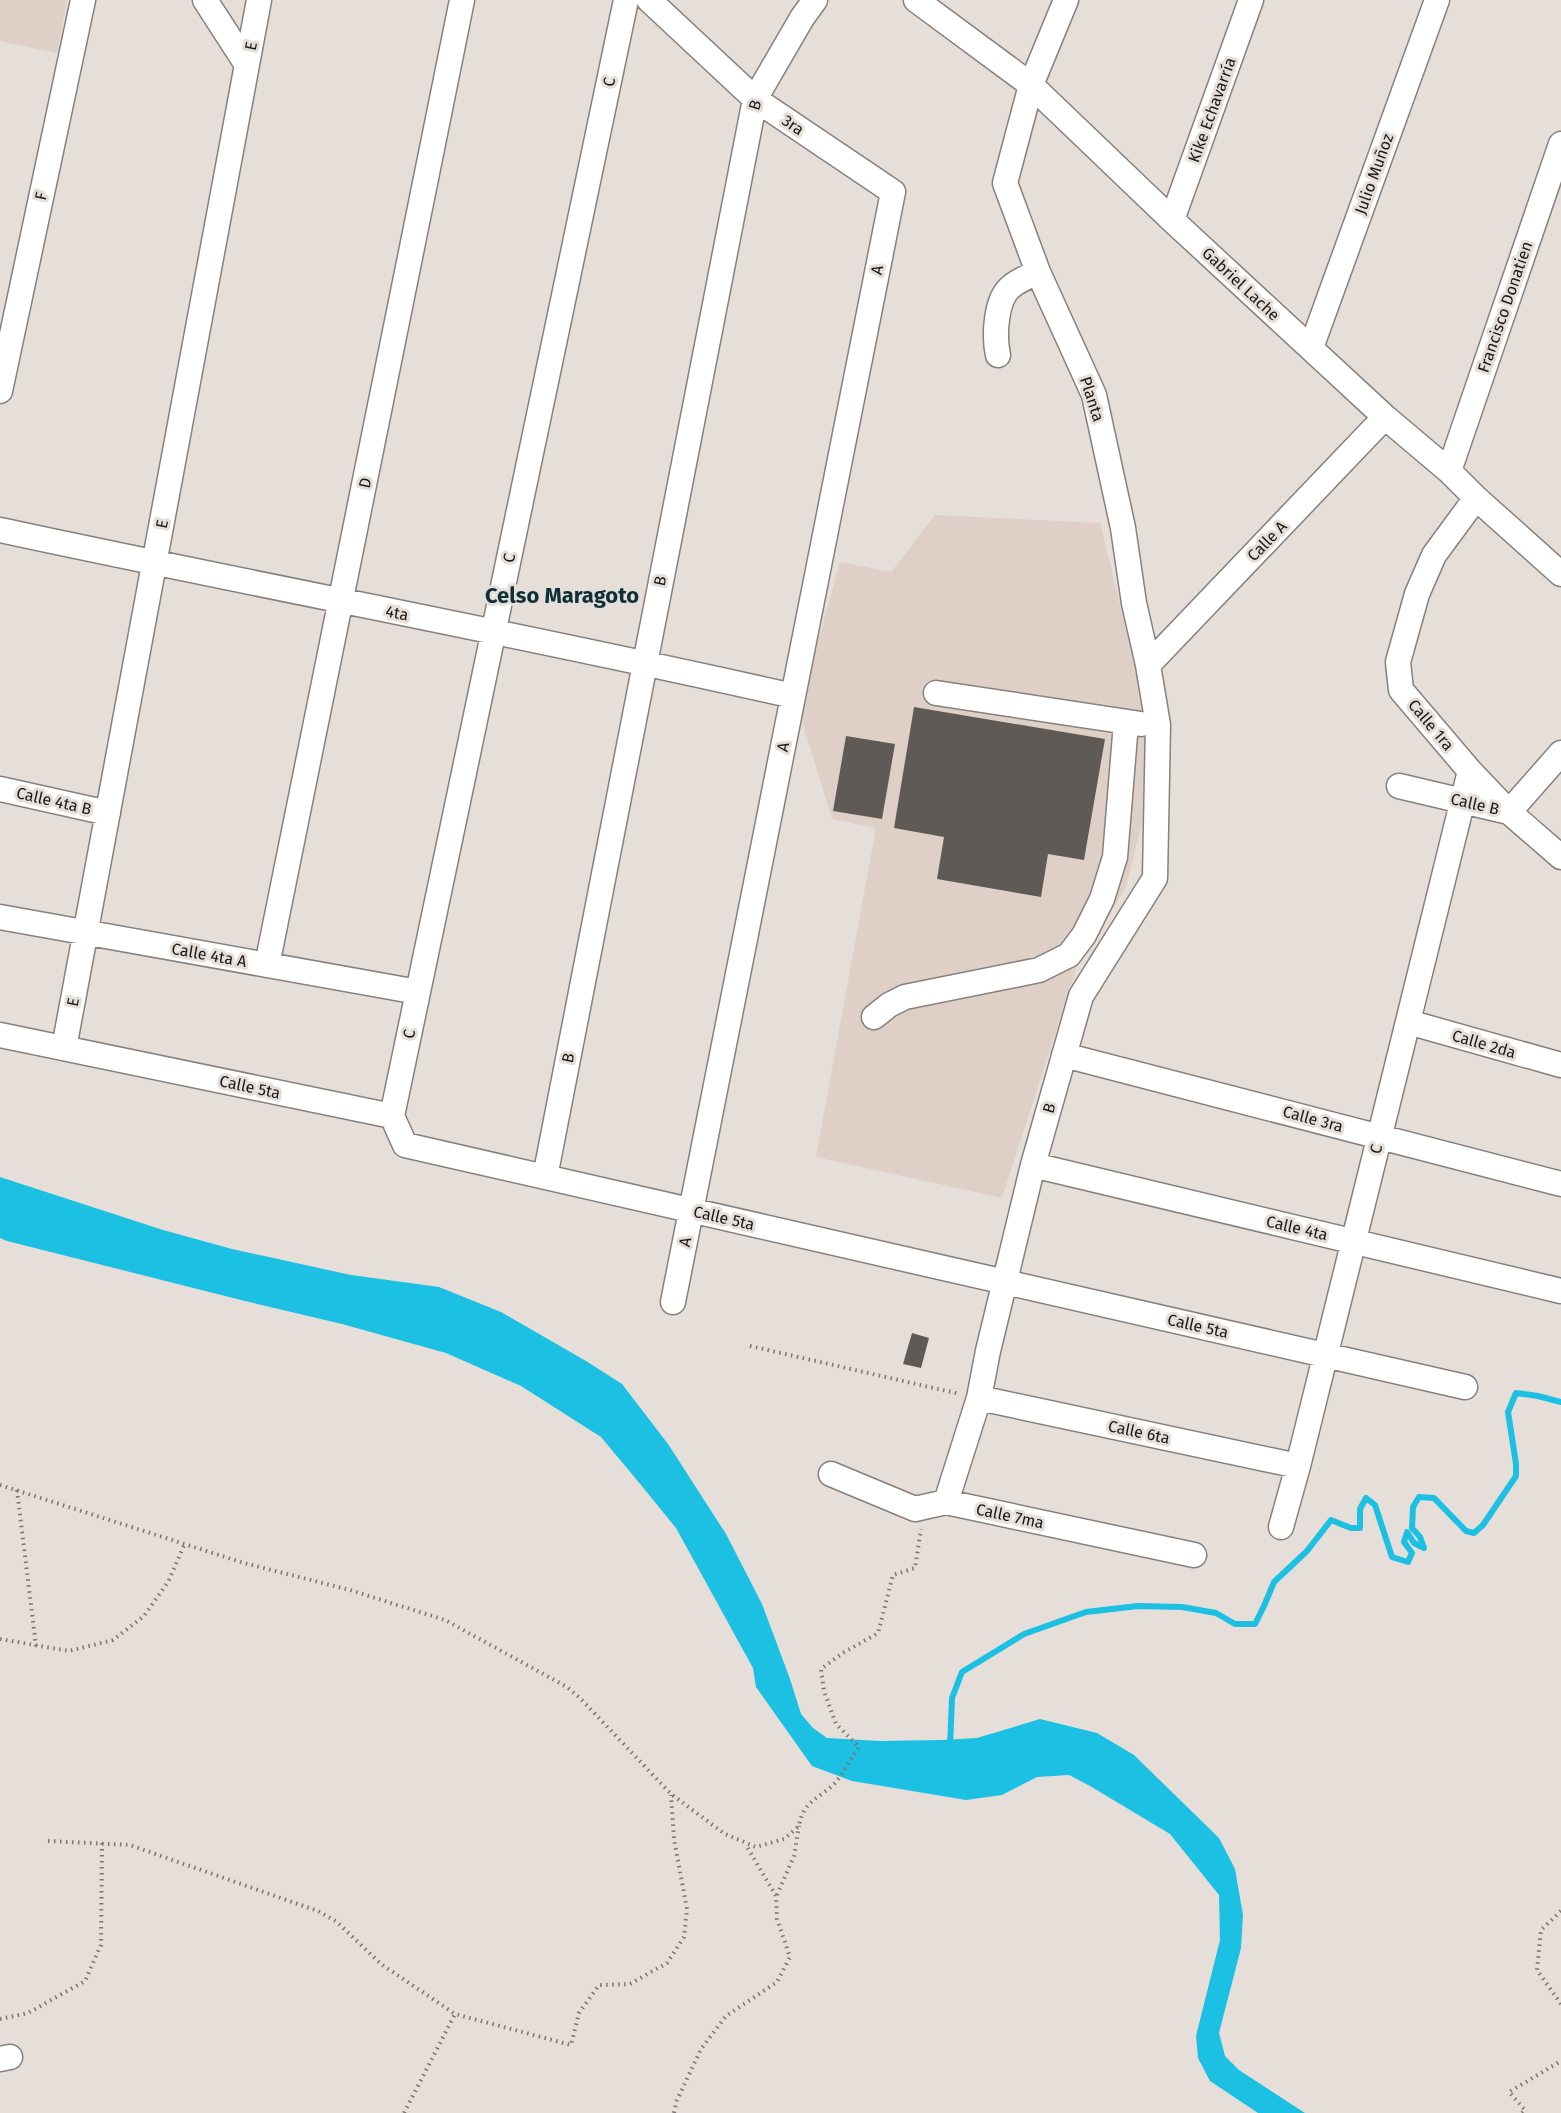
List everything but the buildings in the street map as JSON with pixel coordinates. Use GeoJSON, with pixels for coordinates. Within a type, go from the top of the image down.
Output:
{"type":"FeatureCollection","features":[{"type":"Feature","properties":{"kind":"street","name":"F"},"geometry":{"type":"LineString","coordinates":[[0,391],[83,0]]}},
{"type":"Feature","properties":{"kind":"street"},"geometry":{"type":"LineString","coordinates":[[205,0],[247,65]]}},
{"type":"Feature","properties":{"kind":"street","name":"E"},"geometry":{"type":"LineString","coordinates":[[64,1048],[259,0]]}},
{"type":"Feature","properties":{"kind":"street","name":"D"},"geometry":{"type":"LineString","coordinates":[[267,965],[462,0]]}},
{"type":"Feature","properties":{"kind":"street","name":"C"},"geometry":{"type":"LineString","coordinates":[[392,1116],[627,0]]}},
{"type":"Feature","properties":{"kind":"street","name":"3ra"},"geometry":{"type":"LineString","coordinates":[[649,0],[755,99],[893,192]]}},
{"type":"Feature","properties":{"kind":"street","name":"B"},"geometry":{"type":"LineString","coordinates":[[546,1177],[755,99],[815,0]]}},
{"type":"Feature","properties":{"kind":"street","name":"Gabriel Lache"},"geometry":{"type":"LineString","coordinates":[[916,0],[1031,85],[1172,220],[1385,417],[1449,471],[1561,574]]}},
{"type":"Feature","properties":{"kind":"street","name":"Planta"},"geometry":{"type":"LineString","coordinates":[[1066,0],[1031,85],[1005,183],[1038,272],[1094,395],[1123,528],[1134,603],[1158,725]]}},
{"type":"Feature","properties":{"kind":"street","name":"Kike Echavarría"},"geometry":{"type":"LineString","coordinates":[[1172,220],[1251,0]]}},
{"type":"Feature","properties":{"kind":"street","name":"Julio Muñoz"},"geometry":{"type":"LineString","coordinates":[[1311,348],[1437,0]]}},
{"type":"Feature","properties":{"kind":"street","name":"Francisco Donatien"},"geometry":{"type":"LineString","coordinates":[[1449,471],[1561,144]]}},
{"type":"Feature","properties":{"kind":"street","name":"A"},"geometry":{"type":"LineString","coordinates":[[673,1302],[893,192]]}},
{"type":"Feature","properties":{"kind":"street"},"geometry":{"type":"LineString","coordinates":[[998,355],[995,338],[1002,298],[1011,286],[1038,272]]}},
{"type":"Feature","properties":{"kind":"street","name":"Calle A"},"geometry":{"type":"LineString","coordinates":[[1148,665],[1385,417]]}},
{"type":"Feature","properties":{"kind":"street","name":"Calle 1ra"},"geometry":{"type":"LineString","coordinates":[[1476,498],[1434,555],[1417,594],[1398,662],[1401,690],[1470,771],[1509,812],[1561,857]]}},
{"type":"Feature","properties":{"kind":"street","name":"4ta"},"geometry":{"type":"LineString","coordinates":[[0,530],[154,564],[645,662],[793,696]]}},
{"type":"Feature","properties":{"kind":"street"},"geometry":{"type":"LineString","coordinates":[[936,693],[1126,723],[1158,725]]}},
{"type":"Feature","properties":{"kind":"street"},"geometry":{"type":"LineString","coordinates":[[874,1017],[889,1005],[905,997],[1039,970],[1069,955],[1084,935],[1102,899],[1115,857],[1126,723]]}},
{"type":"Feature","properties":{"kind":"street","name":"B"},"geometry":{"type":"LineString","coordinates":[[935,1505],[979,1398],[988,1351],[1033,1165],[1081,996],[1155,878],[1158,725]]}},
{"type":"Feature","properties":{"kind":"street","name":"Calle B"},"geometry":{"type":"LineString","coordinates":[[1399,786],[1509,812],[1561,753]]}},
{"type":"Feature","properties":{"kind":"street","name":"C"},"geometry":{"type":"LineString","coordinates":[[1281,1527],[1470,771]]}},
{"type":"Feature","properties":{"kind":"street","name":"Calle 4ta B"},"geometry":{"type":"LineString","coordinates":[[0,789],[108,813]]}},
{"type":"Feature","properties":{"kind":"street","name":"Calle 4ta A"},"geometry":{"type":"LineString","coordinates":[[0,917],[418,992]]}},
{"type":"Feature","properties":{"kind":"street","name":"Calle 2da"},"geometry":{"type":"LineString","coordinates":[[1408,1022],[1561,1065]]}},
{"type":"Feature","properties":{"kind":"street","name":"Calle 5ta"},"geometry":{"type":"LineString","coordinates":[[0,1035],[392,1116],[405,1145],[1465,1387]]}},
{"type":"Feature","properties":{"kind":"street","name":"Calle 3ra"},"geometry":{"type":"LineString","coordinates":[[1064,1055],[1561,1184]]}},
{"type":"Feature","properties":{"kind":"street","name":"Calle 4ta"},"geometry":{"type":"LineString","coordinates":[[1033,1165],[1561,1291]]}},
{"type":"Feature","properties":{"kind":"street","name":"Calle 6ta"},"geometry":{"type":"LineString","coordinates":[[979,1398],[1298,1466]]}},
{"type":"Feature","properties":{"kind":"street","name":"Calle 7ma"},"geometry":{"type":"LineString","coordinates":[[831,1474],[915,1509],[935,1505],[1194,1555]]}},
{"type":"Feature","properties":{"kind":"path"},"geometry":{"type":"LineString","coordinates":[[750,1346],[979,1398]]}},
{"type":"Feature","properties":{"kind":"path"},"geometry":{"type":"LineString","coordinates":[[0,1485],[185,1542],[244,1563],[350,1590],[445,1620],[567,1687],[671,1794],[725,1834],[756,1847],[784,1839],[799,1826]]}},
{"type":"Feature","properties":{"kind":"path"},"geometry":{"type":"LineString","coordinates":[[17,1490],[36,1646]]}},
{"type":"Feature","properties":{"kind":"path"},"geometry":{"type":"LineString","coordinates":[[674,2113],[677,2100],[701,2049],[726,2016],[777,1982],[790,1957],[777,1918],[776,1896],[794,1856],[801,1813],[814,1799],[835,1783],[859,1747],[836,1725],[824,1691],[821,1669],[878,1633],[892,1575],[915,1568],[935,1505]]}},
{"type":"Feature","properties":{"kind":"path"},"geometry":{"type":"LineString","coordinates":[[0,1639],[69,1651],[113,1640],[144,1616],[168,1582],[185,1542]]}},
{"type":"Feature","properties":{"kind":"path"},"geometry":{"type":"LineString","coordinates":[[48,1841],[130,1845],[318,1911],[337,1922],[381,1964],[455,2014],[570,2045],[579,2013],[599,1985],[630,1984],[667,1963],[684,1937],[687,1909],[674,1839],[671,1794]]}},
{"type":"Feature","properties":{"kind":"path"},"geometry":{"type":"LineString","coordinates":[[0,2019],[28,2013],[85,1981],[101,1945],[102,1843]]}},
{"type":"Feature","properties":{"kind":"path"},"geometry":{"type":"LineString","coordinates":[[745,1843],[776,1896]]}},
{"type":"Feature","properties":{"kind":"path"},"geometry":{"type":"LineString","coordinates":[[1561,1911],[1541,1930],[1537,1970],[1561,2004]]}},
{"type":"Feature","properties":{"kind":"path"},"geometry":{"type":"LineString","coordinates":[[404,2113],[455,2014]]}},
{"type":"Feature","properties":{"kind":"path"},"geometry":{"type":"LineString","coordinates":[[1522,2113],[1525,2110],[1509,2092],[1561,2061]]}},
{"type":"Feature","properties":{"kind":"shaded area"},"geometry":{"type":"Polygon","coordinates":[[[0,0],[67,0],[57,53],[0,41],[0,0]]]}},
{"type":"Feature","properties":{"kind":"shaded area"},"geometry":{"type":"Polygon","coordinates":[[[935,515],[1100,523],[1143,699],[1150,791],[1126,887],[1076,969],[1002,1198],[816,1157],[876,828],[832,819],[799,711],[840,562],[891,572],[935,515]]]}},
{"type":"Feature","properties":{"kind":"water"},"geometry":{"type":"Polygon","coordinates":[[[0,1177],[163,1230],[232,1249],[351,1275],[439,1287],[501,1312],[622,1384],[668,1444],[726,1534],[762,1604],[801,1714],[813,1728],[827,1738],[880,1741],[942,1740],[977,1738],[1040,1719],[1097,1733],[1134,1755],[1219,1838],[1235,1869],[1243,1915],[1241,1948],[1219,2033],[1225,2056],[1239,2070],[1305,2113],[1258,2113],[1210,2081],[1198,2058],[1196,2036],[1220,1940],[1219,1895],[1170,1834],[1069,1775],[1037,1777],[1002,1795],[966,1800],[852,1781],[812,1766],[756,1687],[753,1668],[676,1528],[601,1437],[521,1386],[446,1353],[342,1324],[0,1238],[0,1177]]]}},
{"type":"Feature","properties":{"kind":"waterway"},"geometry":{"type":"LineString","coordinates":[[950,1747],[952,1698],[962,1672],[1024,1634],[1086,1612],[1138,1606],[1182,1607],[1216,1613],[1235,1624],[1255,1624],[1274,1582],[1307,1551],[1331,1520],[1351,1528],[1360,1528],[1360,1509],[1366,1498],[1375,1505],[1392,1557],[1408,1562],[1412,1553],[1404,1542],[1407,1532],[1414,1543],[1424,1548],[1420,1537],[1412,1528],[1413,1507],[1419,1497],[1434,1498],[1466,1531],[1474,1533],[1483,1525],[1516,1476],[1508,1412],[1516,1393],[1561,1402]]}},
{"type":"Feature","properties":{"kind":"district","name":"Celso Maragoto"},"geometry":{"type":"Point","coordinates":[562,595]}}]}
